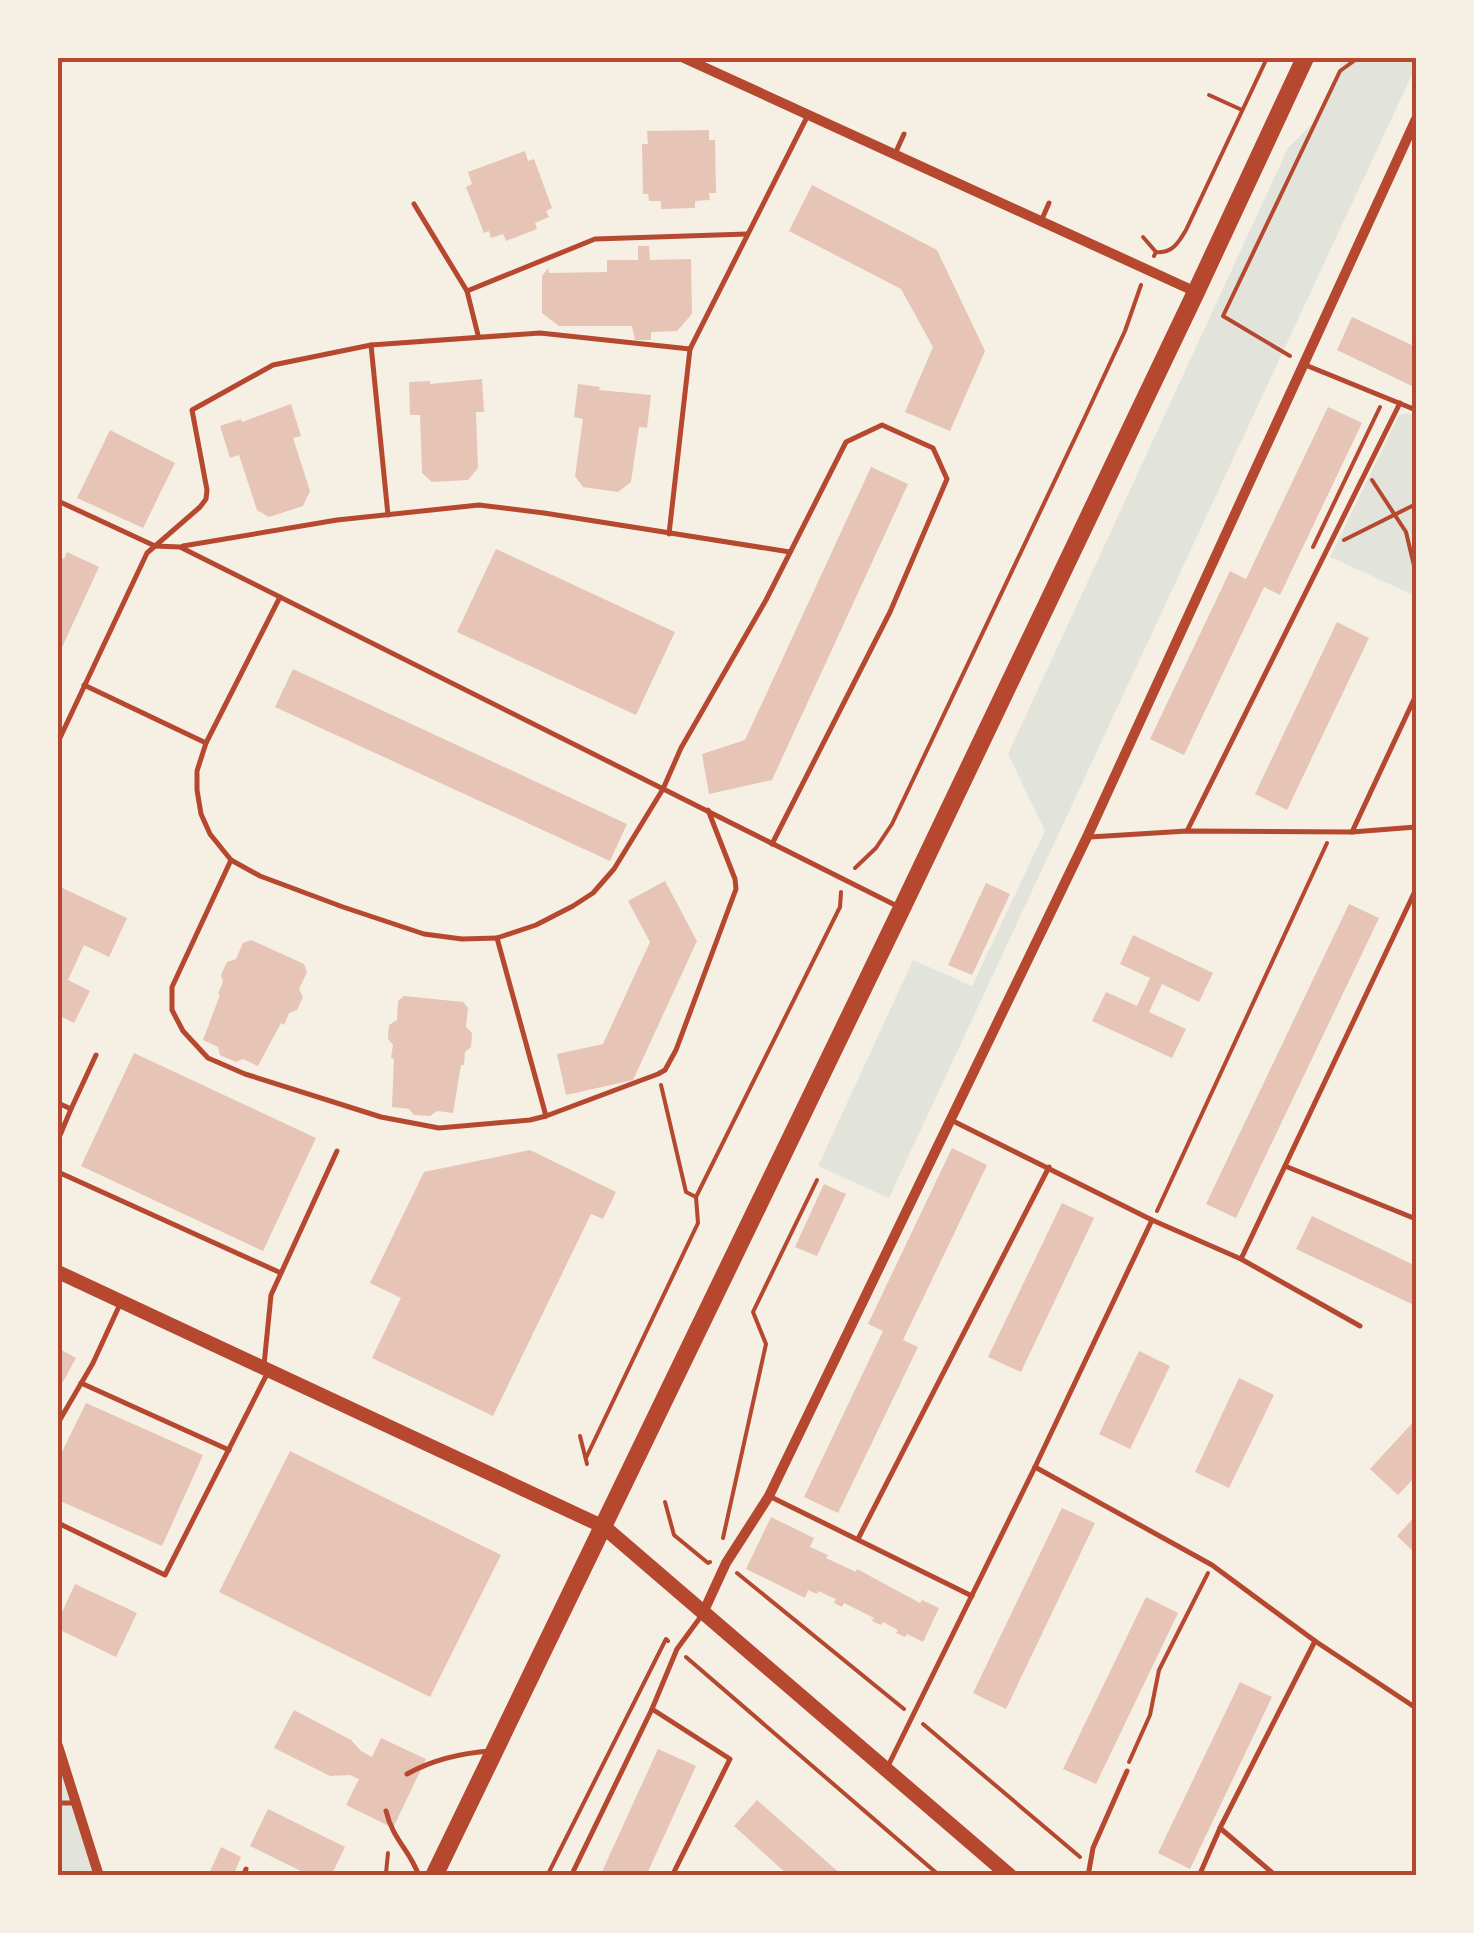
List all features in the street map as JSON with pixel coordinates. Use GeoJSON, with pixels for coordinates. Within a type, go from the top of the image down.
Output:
{"type":"FeatureCollection","features":[{"type":"Feature","properties":{"kind":"main road"},"geometry":{"type":"LineString","coordinates":[[434,1876],[902,908],[1305,58]]}},
{"type":"Feature","properties":{"kind":"main road"},"geometry":{"type":"LineString","coordinates":[[604,1527],[1010,1876]]}},
{"type":"Feature","properties":{"kind":"street"},"geometry":{"type":"LineString","coordinates":[[684,58],[1196,292]]}},
{"type":"Feature","properties":{"kind":"street"},"geometry":{"type":"LineString","coordinates":[[703,1613],[726,1564],[769,1496],[951,1120],[1086,837],[1416,119]]}},
{"type":"Feature","properties":{"kind":"street"},"geometry":{"type":"LineString","coordinates":[[58,1272],[604,1527]]}},
{"type":"Feature","properties":{"kind":"street"},"geometry":{"type":"LineString","coordinates":[[58,1746],[100,1876]]}},
{"type":"Feature","properties":{"kind":"lane"},"geometry":{"type":"LineString","coordinates":[[668,534],[690,349],[808,115]]}},
{"type":"Feature","properties":{"kind":"lane"},"geometry":{"type":"LineString","coordinates":[[894,154],[904,134]]}},
{"type":"Feature","properties":{"kind":"lane"},"geometry":{"type":"LineString","coordinates":[[414,204],[467,291],[478,336]]}},
{"type":"Feature","properties":{"kind":"lane"},"geometry":{"type":"LineString","coordinates":[[1040,222],[1049,204]]}},
{"type":"Feature","properties":{"kind":"lane"},"geometry":{"type":"LineString","coordinates":[[467,291],[595,239],[747,234]]}},
{"type":"Feature","properties":{"kind":"lane"},"geometry":{"type":"LineString","coordinates":[[58,742],[147,553],[206,499],[192,410],[273,365],[371,344],[540,332],[690,349]]}},
{"type":"Feature","properties":{"kind":"lane"},"geometry":{"type":"LineString","coordinates":[[371,344],[388,515]]}},
{"type":"Feature","properties":{"kind":"lane"},"geometry":{"type":"LineString","coordinates":[[1303,364],[1416,410]]}},
{"type":"Feature","properties":{"kind":"lane"},"geometry":{"type":"LineString","coordinates":[[1186,830],[1400,403]]}},
{"type":"Feature","properties":{"kind":"lane"},"geometry":{"type":"LineString","coordinates":[[280,597],[206,743],[197,771],[201,814],[210,834],[231,860],[260,876],[424,934],[496,938],[536,925],[574,906],[593,893],[614,869],[663,789],[681,748],[766,600],[846,442],[882,425],[933,448],[947,478],[890,612],[772,844]]}},
{"type":"Feature","properties":{"kind":"lane"},"geometry":{"type":"LineString","coordinates":[[58,501],[155,546],[180,546],[338,520],[480,505],[790,552]]}},
{"type":"Feature","properties":{"kind":"lane"},"geometry":{"type":"LineString","coordinates":[[180,546],[902,908]]}},
{"type":"Feature","properties":{"kind":"lane"},"geometry":{"type":"LineString","coordinates":[[84,685],[206,743]]}},
{"type":"Feature","properties":{"kind":"lane"},"geometry":{"type":"LineString","coordinates":[[1352,832],[1416,695]]}},
{"type":"Feature","properties":{"kind":"lane"},"geometry":{"type":"LineString","coordinates":[[231,860],[172,987],[172,1010],[183,1031],[208,1058],[245,1074],[381,1117],[439,1128],[530,1120],[665,1070],[734,900],[735,879],[708,810]]}},
{"type":"Feature","properties":{"kind":"lane"},"geometry":{"type":"LineString","coordinates":[[1086,837],[1186,830],[1352,832],[1416,827]]}},
{"type":"Feature","properties":{"kind":"lane"},"geometry":{"type":"LineString","coordinates":[[1241,1259],[1416,889]]}},
{"type":"Feature","properties":{"kind":"lane"},"geometry":{"type":"LineString","coordinates":[[496,938],[546,1116]]}},
{"type":"Feature","properties":{"kind":"lane"},"geometry":{"type":"LineString","coordinates":[[58,1140],[96,1055]]}},
{"type":"Feature","properties":{"kind":"lane"},"geometry":{"type":"LineString","coordinates":[[58,1103],[71,1109]]}},
{"type":"Feature","properties":{"kind":"lane"},"geometry":{"type":"LineString","coordinates":[[951,1120],[1152,1220],[1241,1259],[1360,1326]]}},
{"type":"Feature","properties":{"kind":"lane"},"geometry":{"type":"LineString","coordinates":[[58,1523],[165,1575],[266,1369],[271,1295],[336,1152]]}},
{"type":"Feature","properties":{"kind":"lane"},"geometry":{"type":"LineString","coordinates":[[1284,1166],[1416,1220]]}},
{"type":"Feature","properties":{"kind":"lane"},"geometry":{"type":"LineString","coordinates":[[858,1539],[1049,1167]]}},
{"type":"Feature","properties":{"kind":"lane"},"geometry":{"type":"LineString","coordinates":[[58,1172],[281,1273]]}},
{"type":"Feature","properties":{"kind":"lane"},"geometry":{"type":"LineString","coordinates":[[886,1770],[1152,1220]]}},
{"type":"Feature","properties":{"kind":"lane"},"geometry":{"type":"LineString","coordinates":[[58,1423],[122,1302]]}},
{"type":"Feature","properties":{"kind":"lane"},"geometry":{"type":"LineString","coordinates":[[81,1384],[229,1450]]}},
{"type":"Feature","properties":{"kind":"lane"},"geometry":{"type":"LineString","coordinates":[[1035,1468],[1212,1566],[1416,1708]]}},
{"type":"Feature","properties":{"kind":"lane"},"geometry":{"type":"LineString","coordinates":[[769,1496],[972,1596]]}},
{"type":"Feature","properties":{"kind":"lane"},"geometry":{"type":"LineString","coordinates":[[572,1876],[677,1649],[703,1613]]}},
{"type":"Feature","properties":{"kind":"lane"},"geometry":{"type":"LineString","coordinates":[[1199,1876],[1315,1641]]}},
{"type":"Feature","properties":{"kind":"lane"},"geometry":{"type":"LineString","coordinates":[[652,1709],[730,1759],[672,1876]]}},
{"type":"Feature","properties":{"kind":"lane"},"geometry":{"type":"LineString","coordinates":[[407,1774],[437,1760],[494,1751]]}},
{"type":"Feature","properties":{"kind":"lane"},"geometry":{"type":"LineString","coordinates":[[1088,1876],[1093,1848],[1127,1771]]}},
{"type":"Feature","properties":{"kind":"lane"},"geometry":{"type":"LineString","coordinates":[[58,1804],[76,1802]]}},
{"type":"Feature","properties":{"kind":"lane"},"geometry":{"type":"LineString","coordinates":[[386,1812],[390,1829],[419,1876]]}},
{"type":"Feature","properties":{"kind":"lane"},"geometry":{"type":"LineString","coordinates":[[1220,1828],[1276,1876]]}},
{"type":"Feature","properties":{"kind":"path"},"geometry":{"type":"LineString","coordinates":[[1143,237],[1161,253],[1173,248],[1186,230],[1267,58]]}},
{"type":"Feature","properties":{"kind":"path"},"geometry":{"type":"LineString","coordinates":[[1303,364],[1223,316],[1340,71],[1358,58]]}},
{"type":"Feature","properties":{"kind":"path"},"geometry":{"type":"LineString","coordinates":[[1209,94],[1242,110]]}},
{"type":"Feature","properties":{"kind":"path"},"geometry":{"type":"LineString","coordinates":[[1152,260],[1156,252]]}},
{"type":"Feature","properties":{"kind":"path"},"geometry":{"type":"LineString","coordinates":[[855,868],[870,856],[892,824],[1093,400],[1141,285]]}},
{"type":"Feature","properties":{"kind":"path"},"geometry":{"type":"LineString","coordinates":[[1311,551],[1385,397]]}},
{"type":"Feature","properties":{"kind":"path"},"geometry":{"type":"LineString","coordinates":[[1366,470],[1406,532],[1416,574]]}},
{"type":"Feature","properties":{"kind":"path"},"geometry":{"type":"LineString","coordinates":[[1327,548],[1416,504]]}},
{"type":"Feature","properties":{"kind":"path"},"geometry":{"type":"LineString","coordinates":[[1152,1220],[1332,832]]}},
{"type":"Feature","properties":{"kind":"path"},"geometry":{"type":"LineString","coordinates":[[580,1436],[586,1461],[698,1223],[696,1196],[840,907],[840,889]]}},
{"type":"Feature","properties":{"kind":"path"},"geometry":{"type":"LineString","coordinates":[[658,1074],[686,1192],[696,1196]]}},
{"type":"Feature","properties":{"kind":"path"},"geometry":{"type":"LineString","coordinates":[[724,1537],[766,1344],[753,1312],[816,1180]]}},
{"type":"Feature","properties":{"kind":"path"},"geometry":{"type":"LineString","coordinates":[[665,1502],[674,1535],[708,1563],[719,1557]]}},
{"type":"Feature","properties":{"kind":"path"},"geometry":{"type":"LineString","coordinates":[[1127,1771],[1150,1715],[1159,1670],[1212,1566]]}},
{"type":"Feature","properties":{"kind":"path"},"geometry":{"type":"LineString","coordinates":[[546,1876],[666,1639]]}},
{"type":"Feature","properties":{"kind":"path"},"geometry":{"type":"LineString","coordinates":[[688,1658],[940,1876]]}},
{"type":"Feature","properties":{"kind":"path"},"geometry":{"type":"LineString","coordinates":[[386,1872],[388,1853]]}},
{"type":"Feature","properties":{"kind":"shaded area"},"geometry":{"type":"Polygon","coordinates":[[[1341,58],[1416,58],[1416,66],[889,1198],[818,1166],[913,960],[972,986],[1045,831],[1008,754],[1288,148],[1319,117],[1340,71],[1341,58]]]}},
{"type":"Feature","properties":{"kind":"shaded area"},"geometry":{"type":"Polygon","coordinates":[[[1408,413],[1416,417],[1416,596],[1330,557],[1399,415],[1408,413]]]}},
{"type":"Feature","properties":{"kind":"shaded area"},"geometry":{"type":"Polygon","coordinates":[[[58,1746],[99,1875],[58,1875],[58,1746]]]}},
{"type":"Feature","properties":{"kind":"building"},"geometry":{"type":"Polygon","coordinates":[[[709,130],[709,140],[715,140],[716,193],[709,193],[710,200],[695,201],[695,208],[661,209],[661,201],[649,201],[648,194],[643,194],[642,144],[648,144],[647,131],[709,130]]]}},
{"type":"Feature","properties":{"kind":"building"},"geometry":{"type":"Polygon","coordinates":[[[525,151],[528,161],[534,159],[552,208],[546,211],[549,217],[535,223],[537,229],[506,241],[503,234],[491,238],[489,231],[484,233],[466,187],[472,184],[468,172],[525,151]]]}},
{"type":"Feature","properties":{"kind":"building"},"geometry":{"type":"Polygon","coordinates":[[[812,185],[937,250],[985,351],[950,431],[905,412],[933,347],[901,289],[789,231],[812,185]]]}},
{"type":"Feature","properties":{"kind":"building"},"geometry":{"type":"Polygon","coordinates":[[[638,246],[649,246],[650,260],[691,259],[692,314],[677,331],[651,332],[651,340],[635,340],[632,326],[559,326],[542,313],[542,276],[548,268],[549,273],[607,272],[607,260],[638,260],[638,246]]]}},
{"type":"Feature","properties":{"kind":"building"},"geometry":{"type":"Polygon","coordinates":[[[1352,317],[1416,347],[1416,388],[1337,350],[1352,317]]]}},
{"type":"Feature","properties":{"kind":"building"},"geometry":{"type":"Polygon","coordinates":[[[482,379],[484,412],[476,412],[478,468],[468,480],[432,482],[422,473],[420,415],[410,415],[409,382],[482,379]]]}},
{"type":"Feature","properties":{"kind":"building"},"geometry":{"type":"Polygon","coordinates":[[[578,384],[651,395],[647,428],[639,427],[631,482],[618,492],[583,487],[575,476],[583,419],[574,417],[578,384]]]}},
{"type":"Feature","properties":{"kind":"building"},"geometry":{"type":"Polygon","coordinates":[[[291,404],[301,436],[293,438],[310,491],[303,506],[269,517],[257,510],[239,455],[230,458],[220,426],[291,404]]]}},
{"type":"Feature","properties":{"kind":"building"},"geometry":{"type":"Polygon","coordinates":[[[1328,407],[1362,423],[1280,595],[1264,587],[1184,755],[1150,739],[1230,571],[1246,579],[1328,407]]]}},
{"type":"Feature","properties":{"kind":"building"},"geometry":{"type":"Polygon","coordinates":[[[110,430],[175,463],[143,528],[77,498],[110,430]]]}},
{"type":"Feature","properties":{"kind":"building"},"geometry":{"type":"Polygon","coordinates":[[[871,467],[908,484],[772,780],[709,794],[702,754],[745,740],[871,467]]]}},
{"type":"Feature","properties":{"kind":"building"},"geometry":{"type":"Polygon","coordinates":[[[496,549],[675,632],[636,715],[457,632],[496,549]]]}},
{"type":"Feature","properties":{"kind":"building"},"geometry":{"type":"Polygon","coordinates":[[[67,552],[99,567],[58,656],[58,556],[64,559],[67,552]]]}},
{"type":"Feature","properties":{"kind":"building"},"geometry":{"type":"Polygon","coordinates":[[[1337,622],[1369,638],[1287,810],[1255,794],[1337,622]]]}},
{"type":"Feature","properties":{"kind":"building"},"geometry":{"type":"Polygon","coordinates":[[[293,669],[627,824],[610,861],[275,707],[293,669]]]}},
{"type":"Feature","properties":{"kind":"building"},"geometry":{"type":"Polygon","coordinates":[[[665,881],[697,941],[633,1080],[566,1095],[557,1054],[603,1044],[650,942],[628,901],[665,881]]]}},
{"type":"Feature","properties":{"kind":"building"},"geometry":{"type":"Polygon","coordinates":[[[986,883],[1010,894],[972,975],[948,965],[986,883]]]}},
{"type":"Feature","properties":{"kind":"building"},"geometry":{"type":"Polygon","coordinates":[[[58,886],[127,918],[109,957],[84,945],[68,980],[90,991],[74,1023],[58,1015],[58,886]]]}},
{"type":"Feature","properties":{"kind":"building"},"geometry":{"type":"Polygon","coordinates":[[[1349,904],[1379,918],[1236,1218],[1206,1204],[1349,904]]]}},
{"type":"Feature","properties":{"kind":"building"},"geometry":{"type":"Polygon","coordinates":[[[1133,935],[1213,973],[1199,1002],[1162,984],[1149,1012],[1186,1029],[1172,1058],[1092,1021],[1106,992],[1137,1006],[1150,978],[1120,964],[1133,935]]]}},
{"type":"Feature","properties":{"kind":"building"},"geometry":{"type":"Polygon","coordinates":[[[251,940],[304,964],[307,972],[299,989],[303,997],[297,1010],[289,1013],[284,1025],[281,1023],[258,1066],[220,1055],[218,1047],[203,1040],[220,995],[221,975],[227,962],[236,959],[243,943],[251,940]]]}},
{"type":"Feature","properties":{"kind":"building"},"geometry":{"type":"Polygon","coordinates":[[[404,996],[463,1002],[468,1008],[466,1027],[472,1033],[471,1047],[461,1065],[453,1113],[414,1115],[409,1109],[392,1107],[394,1059],[393,1045],[388,1039],[389,1025],[397,1020],[398,1001],[404,996]]]}},
{"type":"Feature","properties":{"kind":"building"},"geometry":{"type":"Polygon","coordinates":[[[134,1053],[316,1138],[263,1251],[81,1166],[134,1053]]]}},
{"type":"Feature","properties":{"kind":"building"},"geometry":{"type":"Polygon","coordinates":[[[952,1148],[987,1165],[903,1340],[918,1347],[838,1513],[804,1497],[883,1331],[868,1324],[952,1148]]]}},
{"type":"Feature","properties":{"kind":"building"},"geometry":{"type":"Polygon","coordinates":[[[530,1150],[616,1192],[603,1219],[591,1214],[493,1416],[372,1358],[401,1298],[370,1283],[424,1172],[530,1150]]]}},
{"type":"Feature","properties":{"kind":"building"},"geometry":{"type":"Polygon","coordinates":[[[824,1184],[846,1194],[817,1256],[795,1247],[824,1184]]]}},
{"type":"Feature","properties":{"kind":"building"},"geometry":{"type":"Polygon","coordinates":[[[1062,1203],[1094,1218],[1021,1372],[988,1357],[1062,1203]]]}},
{"type":"Feature","properties":{"kind":"building"},"geometry":{"type":"Polygon","coordinates":[[[1312,1216],[1416,1266],[1416,1306],[1296,1249],[1312,1216]]]}},
{"type":"Feature","properties":{"kind":"building"},"geometry":{"type":"Polygon","coordinates":[[[58,1348],[76,1358],[58,1391],[58,1348]]]}},
{"type":"Feature","properties":{"kind":"building"},"geometry":{"type":"Polygon","coordinates":[[[1139,1351],[1170,1366],[1130,1449],[1099,1434],[1139,1351]]]}},
{"type":"Feature","properties":{"kind":"building"},"geometry":{"type":"Polygon","coordinates":[[[1239,1378],[1274,1395],[1229,1488],[1195,1472],[1239,1378]]]}},
{"type":"Feature","properties":{"kind":"building"},"geometry":{"type":"Polygon","coordinates":[[[86,1403],[203,1455],[162,1546],[58,1500],[58,1460],[86,1403]]]}},
{"type":"Feature","properties":{"kind":"building"},"geometry":{"type":"Polygon","coordinates":[[[1416,1419],[1416,1476],[1398,1495],[1370,1469],[1416,1419]]]}},
{"type":"Feature","properties":{"kind":"building"},"geometry":{"type":"Polygon","coordinates":[[[290,1451],[501,1555],[430,1697],[219,1592],[290,1451]]]}},
{"type":"Feature","properties":{"kind":"building"},"geometry":{"type":"Polygon","coordinates":[[[1062,1508],[1095,1523],[1006,1709],[973,1693],[1062,1508]]]}},
{"type":"Feature","properties":{"kind":"building"},"geometry":{"type":"Polygon","coordinates":[[[1416,1515],[1416,1554],[1397,1536],[1416,1515]]]}},
{"type":"Feature","properties":{"kind":"building"},"geometry":{"type":"Polygon","coordinates":[[[771,1517],[814,1538],[810,1547],[828,1555],[826,1558],[856,1572],[857,1569],[920,1603],[922,1600],[939,1608],[923,1642],[896,1633],[898,1630],[872,1621],[874,1618],[844,1603],[842,1607],[834,1603],[836,1599],[818,1591],[817,1594],[808,1590],[805,1598],[746,1569],[771,1517]]]}},
{"type":"Feature","properties":{"kind":"building"},"geometry":{"type":"Polygon","coordinates":[[[75,1584],[137,1613],[116,1657],[58,1629],[75,1584]]]}},
{"type":"Feature","properties":{"kind":"building"},"geometry":{"type":"Polygon","coordinates":[[[1146,1597],[1178,1613],[1096,1784],[1063,1769],[1146,1597]]]}},
{"type":"Feature","properties":{"kind":"building"},"geometry":{"type":"Polygon","coordinates":[[[1240,1682],[1272,1697],[1190,1869],[1158,1853],[1240,1682]]]}},
{"type":"Feature","properties":{"kind":"building"},"geometry":{"type":"Polygon","coordinates":[[[294,1710],[351,1740],[372,1757],[381,1738],[426,1759],[393,1828],[346,1805],[359,1779],[350,1775],[330,1776],[274,1748],[294,1710]]]}},
{"type":"Feature","properties":{"kind":"building"},"geometry":{"type":"Polygon","coordinates":[[[658,1749],[696,1766],[646,1876],[600,1876],[658,1749]]]}},
{"type":"Feature","properties":{"kind":"building"},"geometry":{"type":"Polygon","coordinates":[[[757,1800],[843,1876],[789,1876],[734,1826],[757,1800]]]}},
{"type":"Feature","properties":{"kind":"building"},"geometry":{"type":"Polygon","coordinates":[[[268,1809],[345,1847],[331,1876],[306,1876],[250,1846],[268,1809]]]}},
{"type":"Feature","properties":{"kind":"building"},"geometry":{"type":"Polygon","coordinates":[[[221,1847],[241,1857],[233,1876],[208,1876],[221,1847]]]}}]}
